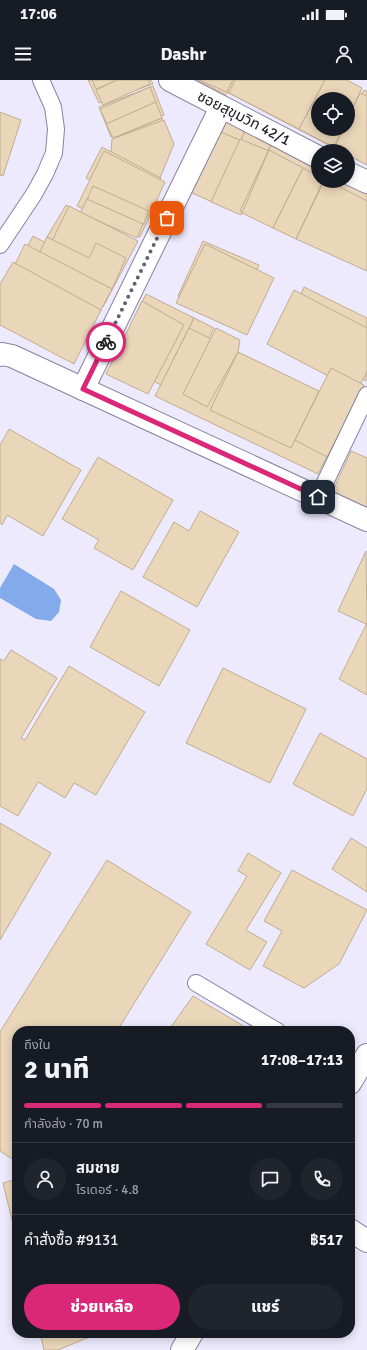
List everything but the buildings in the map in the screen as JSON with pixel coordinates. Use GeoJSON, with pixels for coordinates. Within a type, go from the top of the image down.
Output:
{"type":"FeatureCollection","features":[{"type":"Feature","properties":{"kind":"street","name":"ซอยสุขุมวิท 42/1"},"geometry":{"type":"LineString","coordinates":[[170,80],[311,153]]}},
{"type":"Feature","properties":{"kind":"street"},"geometry":{"type":"LineString","coordinates":[[83,389],[221,107]]}},
{"type":"Feature","properties":{"kind":"street"},"geometry":{"type":"LineString","coordinates":[[355,176],[367,182]]}},
{"type":"Feature","properties":{"kind":"street"},"geometry":{"type":"LineString","coordinates":[[0,355],[12,356],[367,520]]}},
{"type":"Feature","properties":{"kind":"street"},"geometry":{"type":"LineString","coordinates":[[355,1072],[367,1055]]}},
{"type":"Feature","properties":{"kind":"street"},"geometry":{"type":"LineString","coordinates":[[355,1233],[367,1241]]}},
{"type":"Feature","properties":{"kind":"street"},"geometry":{"type":"LineString","coordinates":[[182,1350],[189,1338]]}},
{"type":"Feature","properties":{"kind":"lane"},"geometry":{"type":"LineString","coordinates":[[0,245],[34,194],[45,174],[54,152],[56,129],[53,107],[41,80]]}},
{"type":"Feature","properties":{"kind":"lane"},"geometry":{"type":"LineString","coordinates":[[318,497],[367,395]]}},
{"type":"Feature","properties":{"kind":"lane"},"geometry":{"type":"LineString","coordinates":[[196,983],[269,1026]]}},
{"type":"Feature","properties":{"kind":"water"},"geometry":{"type":"Polygon","coordinates":[[[14,564],[54,589],[61,600],[59,612],[51,621],[36,619],[0,598],[0,588],[14,564]]]}},
{"type":"Feature","properties":{"kind":"way so far"},"geometry":{"type":"LineString","coordinates":[[106,342],[167,218]]}},
{"type":"Feature","properties":{"kind":"route"},"geometry":{"type":"LineString","coordinates":[[106,342],[83,389],[318,497]]}}]}
